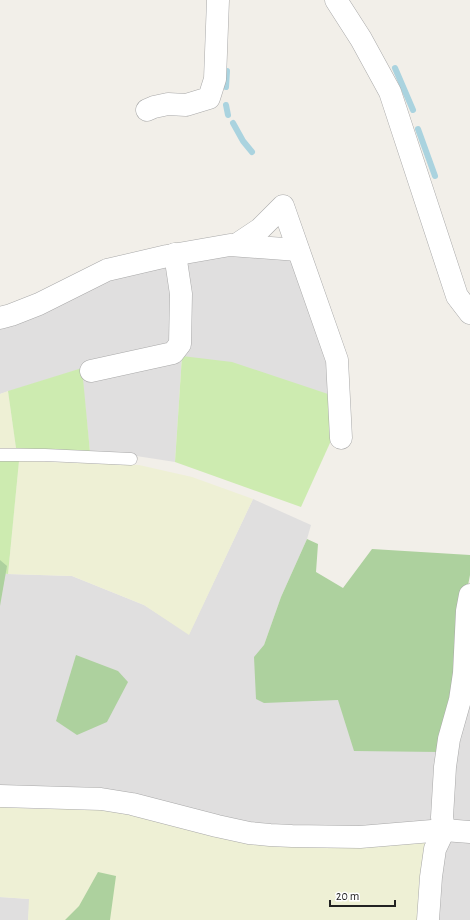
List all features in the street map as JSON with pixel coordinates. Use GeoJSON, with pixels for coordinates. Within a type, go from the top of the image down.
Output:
{"type":"FeatureCollection","features":[{"type":"Feature","properties":{"kind":"street"},"geometry":{"type":"LineString","coordinates":[[147,110],[168,104],[186,105],[209,98],[214,79],[218,0]]}},
{"type":"Feature","properties":{"kind":"street"},"geometry":{"type":"LineString","coordinates":[[336,0],[361,38],[390,92],[458,296],[470,313]]}},
{"type":"Feature","properties":{"kind":"street"},"geometry":{"type":"LineString","coordinates":[[236,245],[260,229],[283,206],[337,360],[341,438]]}},
{"type":"Feature","properties":{"kind":"street"},"geometry":{"type":"LineString","coordinates":[[0,318],[39,304],[107,270],[175,254],[230,245],[298,250]]}},
{"type":"Feature","properties":{"kind":"street"},"geometry":{"type":"LineString","coordinates":[[91,371],[173,353],[180,344],[181,294],[175,254]]}},
{"type":"Feature","properties":{"kind":"street"},"geometry":{"type":"LineString","coordinates":[[428,920],[431,877],[435,849],[444,830],[442,817],[445,767],[449,739],[460,700],[464,673],[467,611],[470,595]]}},
{"type":"Feature","properties":{"kind":"street"},"geometry":{"type":"LineString","coordinates":[[0,796],[101,799],[132,804],[224,828],[270,835],[360,837],[444,830],[470,832]]}},
{"type":"Feature","properties":{"kind":"lane"},"geometry":{"type":"LineString","coordinates":[[0,455],[45,455],[131,459]]}},
{"type":"Feature","properties":{"kind":"shaded area"},"geometry":{"type":"Polygon","coordinates":[[[232,251],[296,254],[349,401],[182,356],[179,258],[232,251]]]}},
{"type":"Feature","properties":{"kind":"shaded area"},"geometry":{"type":"Polygon","coordinates":[[[171,261],[175,344],[87,367],[0,394],[0,322],[107,273],[171,261]]]}},
{"type":"Feature","properties":{"kind":"shaded area"},"geometry":{"type":"Polygon","coordinates":[[[182,356],[175,462],[130,455],[90,452],[82,376],[182,356]]]}},
{"type":"Feature","properties":{"kind":"shaded area"},"geometry":{"type":"Polygon","coordinates":[[[253,499],[311,525],[307,539],[281,597],[264,645],[365,689],[439,752],[438,824],[348,829],[252,828],[149,804],[98,787],[0,787],[0,573],[72,576],[144,605],[189,634],[253,499]]]}},
{"type":"Feature","properties":{"kind":"shaded area"},"geometry":{"type":"Polygon","coordinates":[[[470,638],[470,825],[449,822],[448,768],[470,638]]]}},
{"type":"Feature","properties":{"kind":"shaded area"},"geometry":{"type":"Polygon","coordinates":[[[447,834],[470,836],[470,920],[434,920],[447,834]]]}},
{"type":"Feature","properties":{"kind":"shaded area"},"geometry":{"type":"Polygon","coordinates":[[[0,897],[30,899],[28,920],[0,920],[0,897]]]}},
{"type":"Feature","properties":{"kind":"green space"},"geometry":{"type":"Polygon","coordinates":[[[182,356],[232,362],[349,401],[301,507],[175,462],[182,356]]]}},
{"type":"Feature","properties":{"kind":"green space"},"geometry":{"type":"Polygon","coordinates":[[[82,368],[90,452],[16,448],[8,391],[82,368]]]}},
{"type":"Feature","properties":{"kind":"green space"},"geometry":{"type":"Polygon","coordinates":[[[8,391],[16,448],[0,448],[0,394],[8,391]]]}},
{"type":"Feature","properties":{"kind":"green space"},"geometry":{"type":"Polygon","coordinates":[[[0,461],[19,461],[8,574],[0,573],[0,461]]]}},
{"type":"Feature","properties":{"kind":"green space"},"geometry":{"type":"Polygon","coordinates":[[[19,461],[139,465],[192,477],[253,499],[189,635],[144,605],[72,576],[8,574],[19,461]]]}},
{"type":"Feature","properties":{"kind":"green space"},"geometry":{"type":"Polygon","coordinates":[[[307,539],[318,544],[316,572],[343,588],[372,549],[470,555],[470,575],[460,627],[460,684],[439,752],[354,751],[338,700],[264,703],[256,699],[254,657],[264,645],[281,597],[307,539]]]}},
{"type":"Feature","properties":{"kind":"green space"},"geometry":{"type":"Polygon","coordinates":[[[0,560],[7,566],[0,606],[0,560]]]}},
{"type":"Feature","properties":{"kind":"green space"},"geometry":{"type":"Polygon","coordinates":[[[76,655],[118,671],[128,682],[107,722],[77,735],[56,721],[76,655]]]}},
{"type":"Feature","properties":{"kind":"green space"},"geometry":{"type":"Polygon","coordinates":[[[0,806],[31,809],[125,809],[206,828],[430,835],[418,920],[28,920],[29,899],[0,897],[0,806]]]}},
{"type":"Feature","properties":{"kind":"green space"},"geometry":{"type":"Polygon","coordinates":[[[98,872],[116,876],[110,920],[65,920],[79,906],[98,872]]]}},
{"type":"Feature","properties":{"kind":"waterway"},"geometry":{"type":"LineString","coordinates":[[395,68],[413,110]]}},
{"type":"Feature","properties":{"kind":"waterway"},"geometry":{"type":"LineString","coordinates":[[226,87],[227,71]]}},
{"type":"Feature","properties":{"kind":"waterway"},"geometry":{"type":"LineString","coordinates":[[226,105],[228,115]]}},
{"type":"Feature","properties":{"kind":"waterway"},"geometry":{"type":"LineString","coordinates":[[233,123],[243,141],[252,152]]}},
{"type":"Feature","properties":{"kind":"waterway"},"geometry":{"type":"LineString","coordinates":[[418,129],[435,176]]}}]}
